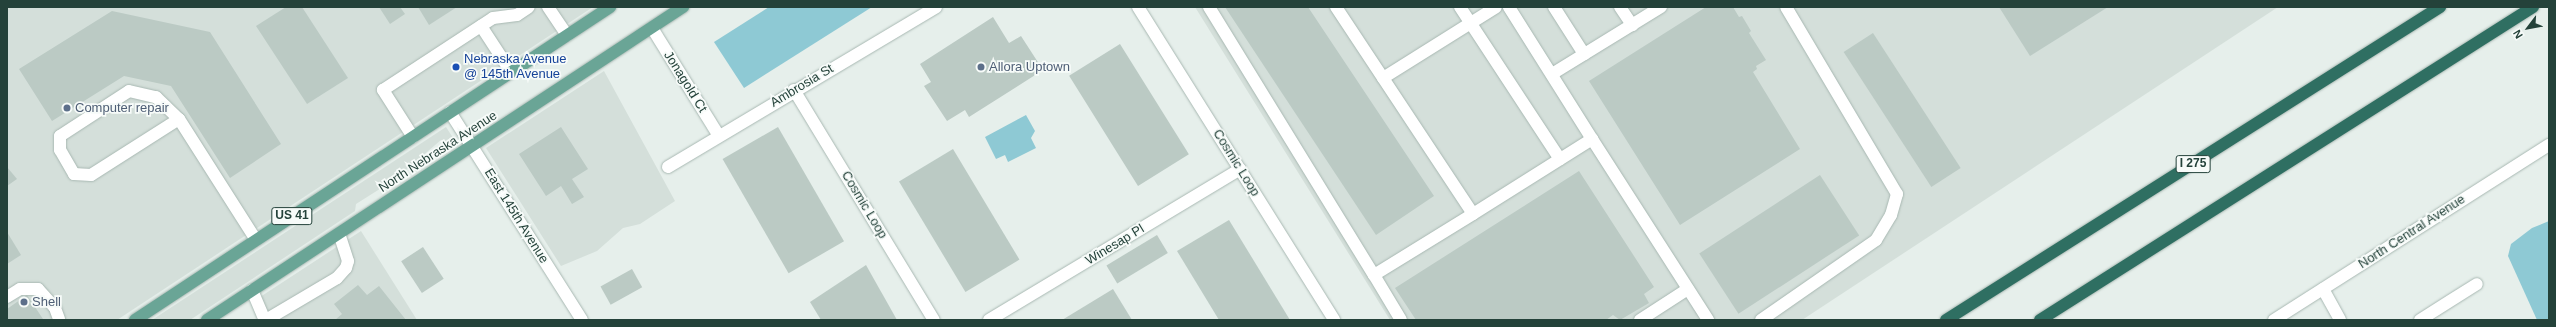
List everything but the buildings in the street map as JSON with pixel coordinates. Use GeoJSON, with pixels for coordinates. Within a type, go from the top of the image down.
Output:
{"type":"FeatureCollection","features":[{"type":"Feature","properties":{"kind":"highway","name":"I 275"},"geometry":{"type":"LineString","coordinates":[[1946,320],[2440,7]]}},
{"type":"Feature","properties":{"kind":"highway"},"geometry":{"type":"LineString","coordinates":[[2040,320],[2533,7]]}},
{"type":"Feature","properties":{"kind":"main road","name":"North Nebraska Avenue"},"geometry":{"type":"LineString","coordinates":[[135,320],[610,7]]}},
{"type":"Feature","properties":{"kind":"main road","name":"North Nebraska Avenue"},"geometry":{"type":"LineString","coordinates":[[211,319],[252,290],[683,7]]}},
{"type":"Feature","properties":{"kind":"street"},"geometry":{"type":"LineString","coordinates":[[413,137],[383,90],[492,18],[516,15],[529,7]]}},
{"type":"Feature","properties":{"kind":"street"},"geometry":{"type":"LineString","coordinates":[[548,7],[567,35]]}},
{"type":"Feature","properties":{"kind":"street","name":"Ambrosia St"},"geometry":{"type":"LineString","coordinates":[[668,166],[936,7]]}},
{"type":"Feature","properties":{"kind":"street","name":"Cosmic Loop"},"geometry":{"type":"LineString","coordinates":[[1138,7],[1334,320]]}},
{"type":"Feature","properties":{"kind":"street"},"geometry":{"type":"LineString","coordinates":[[1209,7],[1401,320]]}},
{"type":"Feature","properties":{"kind":"street"},"geometry":{"type":"LineString","coordinates":[[1336,7],[1473,214]]}},
{"type":"Feature","properties":{"kind":"street"},"geometry":{"type":"LineString","coordinates":[[1460,7],[1560,159]]}},
{"type":"Feature","properties":{"kind":"street"},"geometry":{"type":"LineString","coordinates":[[1383,78],[1496,7]]}},
{"type":"Feature","properties":{"kind":"street"},"geometry":{"type":"LineString","coordinates":[[1509,7],[1708,320]]}},
{"type":"Feature","properties":{"kind":"street"},"geometry":{"type":"LineString","coordinates":[[1554,7],[1584,54]]}},
{"type":"Feature","properties":{"kind":"street"},"geometry":{"type":"LineString","coordinates":[[1620,7],[1632,25]]}},
{"type":"Feature","properties":{"kind":"street"},"geometry":{"type":"LineString","coordinates":[[1552,74],[1661,7]]}},
{"type":"Feature","properties":{"kind":"street"},"geometry":{"type":"LineString","coordinates":[[1761,320],[1876,240],[1892,215],[1897,194],[1786,7]]}},
{"type":"Feature","properties":{"kind":"street"},"geometry":{"type":"LineString","coordinates":[[481,26],[511,72]]}},
{"type":"Feature","properties":{"kind":"street","name":"Jonagold Ct"},"geometry":{"type":"LineString","coordinates":[[652,28],[719,136]]}},
{"type":"Feature","properties":{"kind":"street","name":"Cosmic Loop"},"geometry":{"type":"LineString","coordinates":[[794,90],[934,320]]}},
{"type":"Feature","properties":{"kind":"street"},"geometry":{"type":"LineString","coordinates":[[179,118],[91,175],[74,174],[60,150],[60,136],[129,91],[156,97],[179,118],[256,240]]}},
{"type":"Feature","properties":{"kind":"street","name":"East 145th Avenue"},"geometry":{"type":"LineString","coordinates":[[450,112],[582,320]]}},
{"type":"Feature","properties":{"kind":"street"},"geometry":{"type":"LineString","coordinates":[[1374,275],[1592,139]]}},
{"type":"Feature","properties":{"kind":"street","name":"North Central Avenue"},"geometry":{"type":"LineString","coordinates":[[2274,320],[2549,144]]}},
{"type":"Feature","properties":{"kind":"street","name":"Winesap Pl"},"geometry":{"type":"LineString","coordinates":[[989,320],[1006,316],[1240,169]]}},
{"type":"Feature","properties":{"kind":"street"},"geometry":{"type":"LineString","coordinates":[[252,290],[265,320],[338,278],[346,268],[348,260],[339,234]]}},
{"type":"Feature","properties":{"kind":"street"},"geometry":{"type":"LineString","coordinates":[[2420,320],[2477,284]]}},
{"type":"Feature","properties":{"kind":"street"},"geometry":{"type":"LineString","coordinates":[[7,297],[24,288],[38,289],[55,308],[59,320]]}},
{"type":"Feature","properties":{"kind":"street"},"geometry":{"type":"LineString","coordinates":[[1640,320],[1688,289]]}},
{"type":"Feature","properties":{"kind":"street"},"geometry":{"type":"LineString","coordinates":[[2323,289],[2340,320]]}},
{"type":"Feature","properties":{"kind":"shaded area"},"geometry":{"type":"Polygon","coordinates":[[[7,7],[593,7],[117,320],[7,320],[7,7]]]}},
{"type":"Feature","properties":{"kind":"shaded area"},"geometry":{"type":"Polygon","coordinates":[[[1195,7],[2278,7],[1802,320],[1390,320],[1195,7]]]}},
{"type":"Feature","properties":{"kind":"shaded area"},"geometry":{"type":"Polygon","coordinates":[[[604,71],[675,201],[640,224],[623,228],[597,251],[561,266],[486,148],[604,71]]]}},
{"type":"Feature","properties":{"kind":"shaded area"},"geometry":{"type":"Polygon","coordinates":[[[446,127],[457,144],[441,140],[394,180],[356,204],[355,211],[190,320],[152,320],[446,127]]]}},
{"type":"Feature","properties":{"kind":"shaded area"},"geometry":{"type":"Polygon","coordinates":[[[361,231],[417,320],[270,320],[257,299],[361,231]]]}},
{"type":"Feature","properties":{"kind":"water"},"geometry":{"type":"Polygon","coordinates":[[[769,7],[872,7],[744,88],[714,42],[769,7]]]}},
{"type":"Feature","properties":{"kind":"water"},"geometry":{"type":"Polygon","coordinates":[[[1026,115],[1035,131],[1031,138],[1036,148],[1008,162],[1005,155],[996,159],[985,137],[1026,115]]]}},
{"type":"Feature","properties":{"kind":"water"},"geometry":{"type":"Polygon","coordinates":[[[2549,221],[2549,320],[2537,320],[2508,256],[2511,244],[2532,228],[2549,221]]]}},
{"type":"Feature","properties":{"kind":"place","name":"Nebraska Avenue @ 145th Avenue"},"geometry":{"type":"Point","coordinates":[456,67]}},
{"type":"Feature","properties":{"kind":"place","name":"Allora Uptown"},"geometry":{"type":"Point","coordinates":[981,67]}},
{"type":"Feature","properties":{"kind":"place","name":"Computer repair"},"geometry":{"type":"Point","coordinates":[67,108]}},
{"type":"Feature","properties":{"kind":"place","name":"Shell"},"geometry":{"type":"Point","coordinates":[24,302]}}]}
